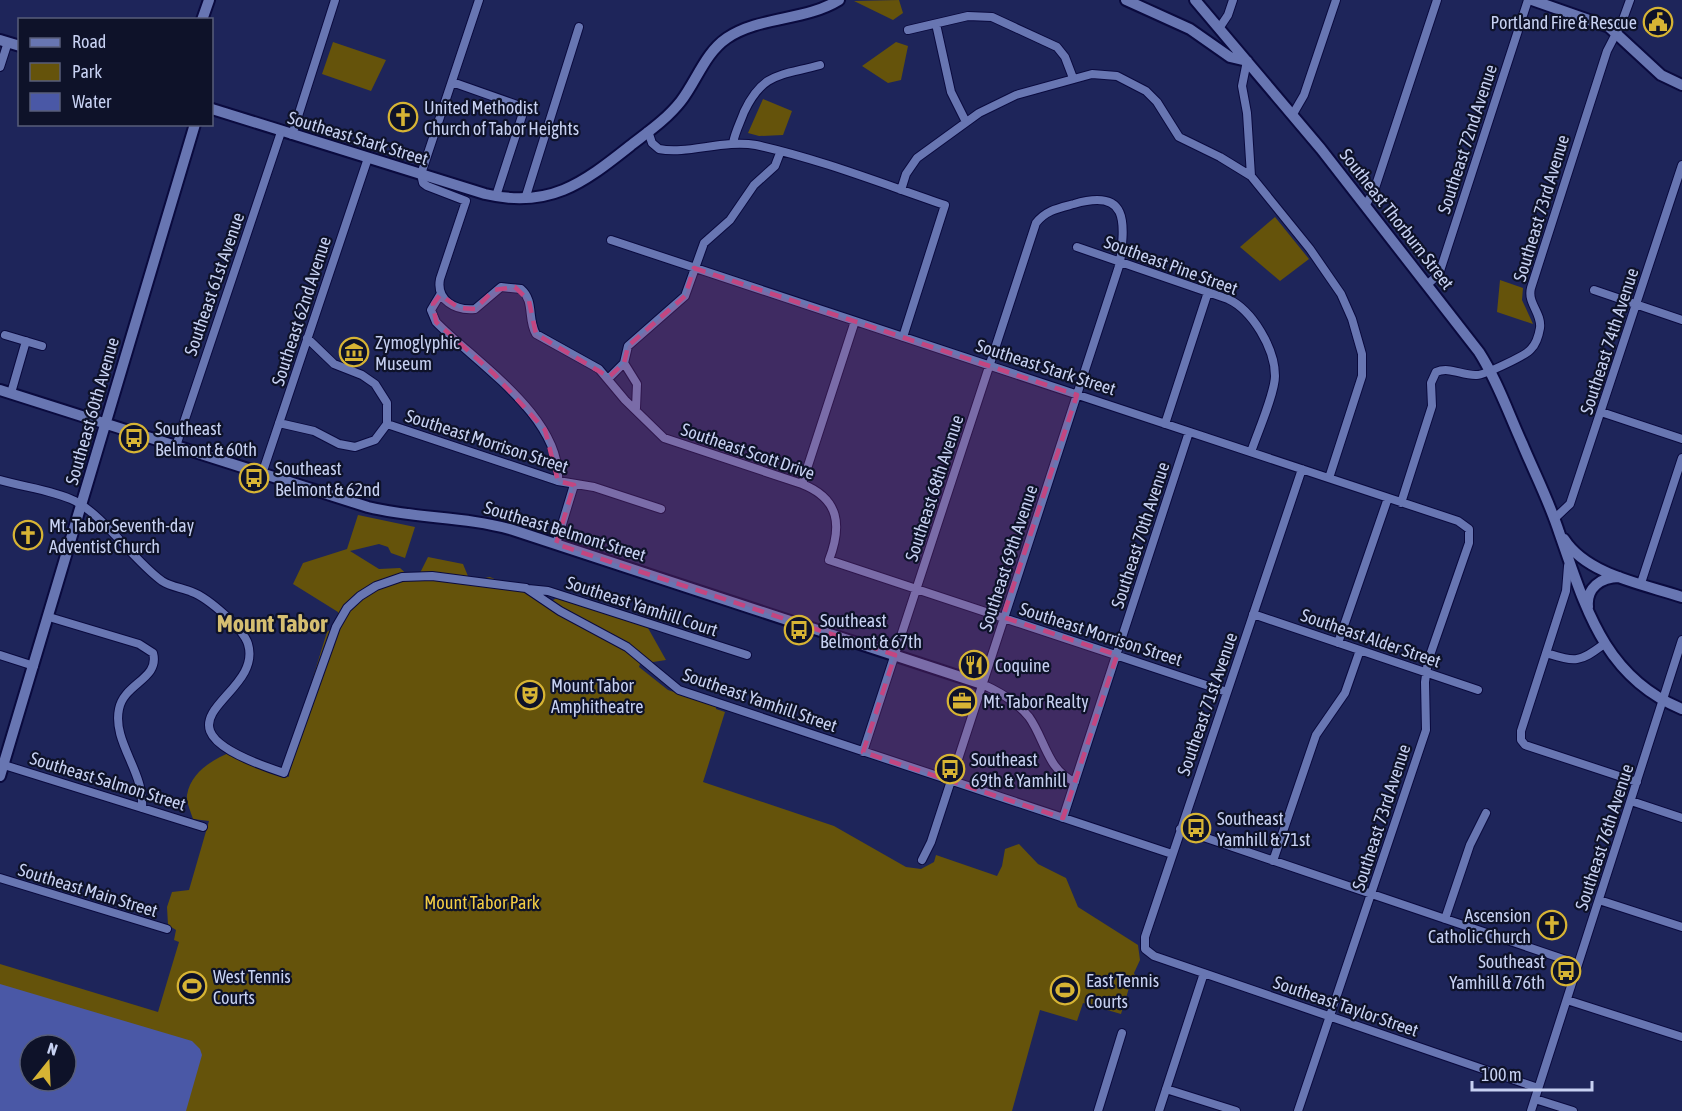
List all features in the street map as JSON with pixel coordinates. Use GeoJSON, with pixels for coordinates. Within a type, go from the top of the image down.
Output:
{"type":"FeatureCollection","features":[{"type":"Feature","properties":{"kind":"street"},"geometry":{"type":"LineString","coordinates":[[203,18],[209,0]]}},
{"type":"Feature","properties":{"kind":"street","name":"Southeast 61st Avenue"},"geometry":{"type":"LineString","coordinates":[[176,446],[335,0]]}},
{"type":"Feature","properties":{"kind":"street"},"geometry":{"type":"LineString","coordinates":[[479,0],[421,174],[423,183],[427,186],[466,201],[440,279],[440,295],[431,310],[436,322],[494,374],[545,430],[559,472],[558,481]]}},
{"type":"Feature","properties":{"kind":"street"},"geometry":{"type":"LineString","coordinates":[[452,82],[523,106],[524,113],[496,196],[525,199],[559,193],[580,183],[648,131],[679,103],[710,55],[725,40],[752,27],[818,11],[839,0]]}},
{"type":"Feature","properties":{"kind":"street","name":"Southeast Thorburn Street"},"geometry":{"type":"LineString","coordinates":[[1126,0],[1190,29],[1230,57],[1247,61],[1293,114],[1428,284],[1490,371],[1560,533]]}},
{"type":"Feature","properties":{"kind":"street"},"geometry":{"type":"LineString","coordinates":[[1195,0],[1247,61],[1242,86],[1247,113],[1251,176]]}},
{"type":"Feature","properties":{"kind":"street"},"geometry":{"type":"LineString","coordinates":[[1220,27],[1228,15],[1233,0]]}},
{"type":"Feature","properties":{"kind":"street"},"geometry":{"type":"LineString","coordinates":[[1293,114],[1304,95],[1336,0]]}},
{"type":"Feature","properties":{"kind":"street"},"geometry":{"type":"LineString","coordinates":[[1365,204],[1374,191],[1437,0]]}},
{"type":"Feature","properties":{"kind":"street"},"geometry":{"type":"LineString","coordinates":[[1530,0],[1594,20],[1616,32],[1661,75],[1682,85]]}},
{"type":"Feature","properties":{"kind":"street","name":"Southeast 72nd Avenue"},"geometry":{"type":"LineString","coordinates":[[1428,284],[1439,274],[1530,0]]}},
{"type":"Feature","properties":{"kind":"street","name":"Southeast 73rd Avenue"},"geometry":{"type":"LineString","coordinates":[[1490,371],[1527,353],[1535,342],[1540,323],[1530,298],[1531,288],[1608,46],[1630,0]]}},
{"type":"Feature","properties":{"kind":"street"},"geometry":{"type":"LineString","coordinates":[[908,30],[979,15],[1002,20],[1057,47],[1065,57],[1073,78]]}},
{"type":"Feature","properties":{"kind":"street"},"geometry":{"type":"LineString","coordinates":[[936,24],[951,92],[966,122]]}},
{"type":"Feature","properties":{"kind":"street"},"geometry":{"type":"LineString","coordinates":[[525,199],[579,27]]}},
{"type":"Feature","properties":{"kind":"street"},"geometry":{"type":"LineString","coordinates":[[0,67],[4,41]]}},
{"type":"Feature","properties":{"kind":"street"},"geometry":{"type":"LineString","coordinates":[[733,143],[735,132],[752,96],[762,83],[820,64]]}},
{"type":"Feature","properties":{"kind":"street"},"geometry":{"type":"LineString","coordinates":[[901,190],[906,174],[917,158],[996,103],[1073,78],[1107,75],[1128,80],[1157,102],[1179,137],[1220,157],[1251,176],[1310,249],[1338,290],[1352,319],[1362,354],[1362,376],[1329,478]]}},
{"type":"Feature","properties":{"kind":"street","name":"Southeast Stark Street"},"geometry":{"type":"LineString","coordinates":[[213,109],[496,196]]}},
{"type":"Feature","properties":{"kind":"street","name":"Southeast 60th Avenue"},"geometry":{"type":"LineString","coordinates":[[0,776],[194,126]]}},
{"type":"Feature","properties":{"kind":"street"},"geometry":{"type":"LineString","coordinates":[[648,131],[652,143],[664,150],[733,143],[755,145],[945,205],[903,337]]}},
{"type":"Feature","properties":{"kind":"street"},"geometry":{"type":"LineString","coordinates":[[609,378],[624,363],[628,346],[685,296],[704,243],[730,220],[754,185],[775,166],[780,153]]}},
{"type":"Feature","properties":{"kind":"street","name":"Southeast 62nd Avenue"},"geometry":{"type":"LineString","coordinates":[[262,474],[368,158]]}},
{"type":"Feature","properties":{"kind":"street","name":"Southeast 74th Avenue"},"geometry":{"type":"LineString","coordinates":[[1554,519],[1570,504],[1682,165]]}},
{"type":"Feature","properties":{"kind":"street","name":"Southeast 69th Avenue"},"geometry":{"type":"LineString","coordinates":[[922,860],[931,842],[1120,264],[1123,220],[1119,209],[1103,199],[1095,198],[1050,211],[1039,219],[1032,233]]}},
{"type":"Feature","properties":{"kind":"street","name":"Southeast 68th Avenue"},"geometry":{"type":"LineString","coordinates":[[863,752],[1032,233]]}},
{"type":"Feature","properties":{"kind":"street","name":"Southeast Stark Street"},"geometry":{"type":"LineString","coordinates":[[611,240],[1458,521],[1469,529]]}},
{"type":"Feature","properties":{"kind":"street","name":"Southeast Pine Street"},"geometry":{"type":"LineString","coordinates":[[1077,247],[1120,264],[1208,292],[1236,303],[1246,311],[1258,328],[1274,370],[1274,380],[1251,452]]}},
{"type":"Feature","properties":{"kind":"street","name":"Southeast Scott Drive"},"geometry":{"type":"LineString","coordinates":[[440,295],[451,305],[468,310],[480,307],[501,287],[521,289],[529,301],[531,324],[536,334],[599,369],[609,378],[625,400],[636,408],[664,438],[802,484],[822,494],[834,512],[837,536],[829,560]]}},
{"type":"Feature","properties":{"kind":"street"},"geometry":{"type":"LineString","coordinates":[[1594,290],[1682,320]]}},
{"type":"Feature","properties":{"kind":"street"},"geometry":{"type":"LineString","coordinates":[[1165,424],[1208,292]]}},
{"type":"Feature","properties":{"kind":"street"},"geometry":{"type":"LineString","coordinates":[[802,484],[855,321]]}},
{"type":"Feature","properties":{"kind":"street"},"geometry":{"type":"LineString","coordinates":[[5,335],[42,346]]}},
{"type":"Feature","properties":{"kind":"street"},"geometry":{"type":"LineString","coordinates":[[307,338],[334,364],[362,375],[375,384],[387,403],[387,424]]}},
{"type":"Feature","properties":{"kind":"street"},"geometry":{"type":"LineString","coordinates":[[5,392],[26,341]]}},
{"type":"Feature","properties":{"kind":"street"},"geometry":{"type":"LineString","coordinates":[[624,363],[637,384],[636,408]]}},
{"type":"Feature","properties":{"kind":"street"},"geometry":{"type":"LineString","coordinates":[[1401,503],[1432,406],[1433,377],[1442,369],[1473,375],[1490,371]]}},
{"type":"Feature","properties":{"kind":"street","name":"Southeast Belmont Street"},"geometry":{"type":"LineString","coordinates":[[5,392],[382,510],[487,523],[982,684],[1004,695],[1022,709],[1056,768],[1063,776],[1075,782]]}},
{"type":"Feature","properties":{"kind":"street"},"geometry":{"type":"LineString","coordinates":[[1601,412],[1682,439]]}},
{"type":"Feature","properties":{"kind":"street","name":"Southeast Morrison Street"},"geometry":{"type":"LineString","coordinates":[[279,423],[314,431],[339,444],[355,447],[375,440],[387,424],[558,481],[594,487],[661,509]]}},
{"type":"Feature","properties":{"kind":"street","name":"Southeast 70th Avenue"},"geometry":{"type":"LineString","coordinates":[[1063,818],[1189,432]]}},
{"type":"Feature","properties":{"kind":"street"},"geometry":{"type":"LineString","coordinates":[[1641,583],[1682,458]]}},
{"type":"Feature","properties":{"kind":"street","name":"Southeast 71st Avenue"},"geometry":{"type":"LineString","coordinates":[[1145,949],[1145,937],[1180,829],[1302,470]]}},
{"type":"Feature","properties":{"kind":"street","name":"Southeast Yamhill Street"},"geometry":{"type":"LineString","coordinates":[[0,480],[70,499],[82,506],[164,582],[201,596],[219,609],[244,637],[249,650],[246,666],[237,682],[214,708],[209,729],[213,738],[227,750],[284,773],[336,627],[347,608],[360,596],[388,581],[414,576],[526,588],[560,611],[627,647],[679,690],[1172,854]]}},
{"type":"Feature","properties":{"kind":"street"},"geometry":{"type":"LineString","coordinates":[[556,544],[574,485]]}},
{"type":"Feature","properties":{"kind":"street"},"geometry":{"type":"LineString","coordinates":[[1338,643],[1388,498]]}},
{"type":"Feature","properties":{"kind":"street","name":"Southeast 73rd Avenue"},"geometry":{"type":"LineString","coordinates":[[1298,1111],[1426,730],[1425,672],[1469,543],[1469,529]]}},
{"type":"Feature","properties":{"kind":"street"},"geometry":{"type":"LineString","coordinates":[[1560,533],[1583,559],[1623,577],[1682,597]]}},
{"type":"Feature","properties":{"kind":"street"},"geometry":{"type":"LineString","coordinates":[[1560,533],[1568,562],[1605,644],[1635,682],[1682,709]]}},
{"type":"Feature","properties":{"kind":"street","name":"Southeast Morrison Street"},"geometry":{"type":"LineString","coordinates":[[829,560],[1227,692]]}},
{"type":"Feature","properties":{"kind":"street"},"geometry":{"type":"LineString","coordinates":[[1568,562],[1566,591],[1521,731],[1521,740],[1525,745],[1637,782]]}},
{"type":"Feature","properties":{"kind":"street"},"geometry":{"type":"LineString","coordinates":[[1588,610],[1589,595],[1595,585],[1606,579],[1623,577]]}},
{"type":"Feature","properties":{"kind":"street","name":"Southeast Yamhill Court"},"geometry":{"type":"LineString","coordinates":[[526,588],[548,591],[747,655]]}},
{"type":"Feature","properties":{"kind":"street","name":"Southeast Alder Street"},"geometry":{"type":"LineString","coordinates":[[1253,614],[1478,690]]}},
{"type":"Feature","properties":{"kind":"street"},"geometry":{"type":"LineString","coordinates":[[49,617],[139,644],[153,653],[154,663],[151,671],[127,691],[119,709],[118,722],[142,786],[142,808]]}},
{"type":"Feature","properties":{"kind":"street","name":"Southeast 76th Avenue"},"geometry":{"type":"LineString","coordinates":[[1531,1111],[1682,640]]}},
{"type":"Feature","properties":{"kind":"street"},"geometry":{"type":"LineString","coordinates":[[1546,653],[1575,661],[1587,657],[1605,644]]}},
{"type":"Feature","properties":{"kind":"street"},"geometry":{"type":"LineString","coordinates":[[1273,861],[1316,735],[1345,693],[1360,650]]}},
{"type":"Feature","properties":{"kind":"street"},"geometry":{"type":"LineString","coordinates":[[0,655],[34,666]]}},
{"type":"Feature","properties":{"kind":"street","name":"Southeast Salmon Street"},"geometry":{"type":"LineString","coordinates":[[4,765],[203,827]]}},
{"type":"Feature","properties":{"kind":"street"},"geometry":{"type":"LineString","coordinates":[[1631,801],[1682,818]]}},
{"type":"Feature","properties":{"kind":"street"},"geometry":{"type":"LineString","coordinates":[[1445,920],[1470,845],[1486,813]]}},
{"type":"Feature","properties":{"kind":"street"},"geometry":{"type":"LineString","coordinates":[[1180,829],[1578,964]]}},
{"type":"Feature","properties":{"kind":"street","name":"Southeast Main Street"},"geometry":{"type":"LineString","coordinates":[[0,878],[167,929]]}},
{"type":"Feature","properties":{"kind":"street"},"geometry":{"type":"LineString","coordinates":[[1599,900],[1682,927]]}},
{"type":"Feature","properties":{"kind":"street","name":"Southeast Taylor Street"},"geometry":{"type":"LineString","coordinates":[[1145,949],[1154,956],[1538,1088]]}},
{"type":"Feature","properties":{"kind":"street"},"geometry":{"type":"LineString","coordinates":[[1158,1111],[1204,973]]}},
{"type":"Feature","properties":{"kind":"street"},"geometry":{"type":"LineString","coordinates":[[1567,1000],[1682,1037]]}},
{"type":"Feature","properties":{"kind":"street"},"geometry":{"type":"LineString","coordinates":[[1098,1111],[1122,1033]]}},
{"type":"Feature","properties":{"kind":"street"},"geometry":{"type":"LineString","coordinates":[[1166,1089],[1236,1111]]}},
{"type":"Feature","properties":{"kind":"street"},"geometry":{"type":"LineString","coordinates":[[1535,1099],[1573,1111]]}},
{"type":"Feature","properties":{"kind":"highlighted area"},"geometry":{"type":"Polygon","coordinates":[[[694,268],[1077,395],[1003,617],[1117,655],[1063,818],[863,752],[895,655],[556,544],[574,485],[558,481],[545,430],[494,374],[436,322],[433,304],[440,295],[459,308],[475,309],[494,290],[515,287],[529,301],[536,334],[609,377],[624,363],[628,346],[685,296],[694,268]]]}},
{"type":"Feature","properties":{"kind":"green space"},"geometry":{"type":"Polygon","coordinates":[[[899,0],[903,13],[893,20],[854,1],[899,0]]]}},
{"type":"Feature","properties":{"kind":"green space"},"geometry":{"type":"Polygon","coordinates":[[[333,42],[386,60],[371,91],[322,74],[333,42]]]}},
{"type":"Feature","properties":{"kind":"green space"},"geometry":{"type":"Polygon","coordinates":[[[896,42],[908,46],[901,80],[888,83],[862,66],[896,42]]]}},
{"type":"Feature","properties":{"kind":"green space"},"geometry":{"type":"Polygon","coordinates":[[[763,99],[792,111],[783,135],[759,136],[748,133],[763,99]]]}},
{"type":"Feature","properties":{"kind":"green space"},"geometry":{"type":"Polygon","coordinates":[[[1275,217],[1309,259],[1280,281],[1240,247],[1275,217]]]}},
{"type":"Feature","properties":{"kind":"green space"},"geometry":{"type":"Polygon","coordinates":[[[1500,280],[1523,288],[1522,300],[1533,324],[1497,312],[1500,280]]]}},
{"type":"Feature","properties":{"kind":"green space","name":"Mount Tabor Park"},"geometry":{"type":"Polygon","coordinates":[[[358,515],[415,527],[405,558],[391,553],[388,547],[379,544],[350,551],[379,569],[400,568],[413,580],[420,573],[428,557],[463,564],[470,581],[490,577],[549,603],[565,592],[648,628],[666,660],[640,664],[639,667],[668,690],[716,706],[716,709],[725,712],[703,782],[834,826],[906,867],[921,869],[934,862],[936,855],[997,876],[1002,866],[1005,849],[1019,844],[1038,864],[1066,878],[1078,907],[1138,945],[1140,960],[1134,973],[1136,978],[1133,986],[1129,988],[1121,1014],[1083,1003],[1077,1021],[1040,1010],[1012,1111],[0,1111],[0,964],[158,1012],[179,942],[174,940],[176,930],[168,925],[167,907],[172,892],[189,890],[209,821],[193,819],[187,798],[189,787],[203,768],[231,752],[259,761],[267,772],[275,769],[289,777],[290,752],[327,632],[340,622],[338,612],[293,584],[303,563],[347,549],[358,515]]]}},
{"type":"Feature","properties":{"kind":"water"},"geometry":{"type":"Polygon","coordinates":[[[0,984],[192,1041],[200,1049],[202,1055],[186,1111],[0,1111],[0,984]]]}},
{"type":"Feature","properties":{"kind":"place","name":"Portland Fire & Rescue"},"geometry":{"type":"Point","coordinates":[1658,22]}},
{"type":"Feature","properties":{"kind":"place","name":"United Methodist Church of Tabor Heights"},"geometry":{"type":"Point","coordinates":[403,117]}},
{"type":"Feature","properties":{"kind":"place","name":"Zymoglyphic Museum"},"geometry":{"type":"Point","coordinates":[354,352]}},
{"type":"Feature","properties":{"kind":"place","name":"Southeast Belmont & 60th"},"geometry":{"type":"Point","coordinates":[134,438]}},
{"type":"Feature","properties":{"kind":"place","name":"Southeast Belmont & 62nd"},"geometry":{"type":"Point","coordinates":[254,478]}},
{"type":"Feature","properties":{"kind":"place","name":"Mt. Tabor Seventh-day Adventist Church"},"geometry":{"type":"Point","coordinates":[28,535]}},
{"type":"Feature","properties":{"kind":"place","name":"Southeast Belmont & 67th"},"geometry":{"type":"Point","coordinates":[799,630]}},
{"type":"Feature","properties":{"kind":"place","name":"Coquine"},"geometry":{"type":"Point","coordinates":[974,665]}},
{"type":"Feature","properties":{"kind":"place","name":"Mount Tabor Amphitheatre"},"geometry":{"type":"Point","coordinates":[530,695]}},
{"type":"Feature","properties":{"kind":"place","name":"Mt. Tabor Realty"},"geometry":{"type":"Point","coordinates":[962,701]}},
{"type":"Feature","properties":{"kind":"place","name":"Southeast 69th & Yamhill"},"geometry":{"type":"Point","coordinates":[950,769]}},
{"type":"Feature","properties":{"kind":"place","name":"Southeast Yamhill & 71st"},"geometry":{"type":"Point","coordinates":[1196,828]}},
{"type":"Feature","properties":{"kind":"place","name":"Ascension Catholic Church"},"geometry":{"type":"Point","coordinates":[1552,925]}},
{"type":"Feature","properties":{"kind":"place","name":"Southeast Yamhill & 76th"},"geometry":{"type":"Point","coordinates":[1566,971]}},
{"type":"Feature","properties":{"kind":"place","name":"West Tennis Courts"},"geometry":{"type":"Point","coordinates":[192,986]}},
{"type":"Feature","properties":{"kind":"place","name":"East Tennis Courts"},"geometry":{"type":"Point","coordinates":[1065,990]}},
{"type":"Feature","properties":{"kind":"district","name":"Mount Tabor"},"geometry":{"type":"Point","coordinates":[272,623]}}]}
